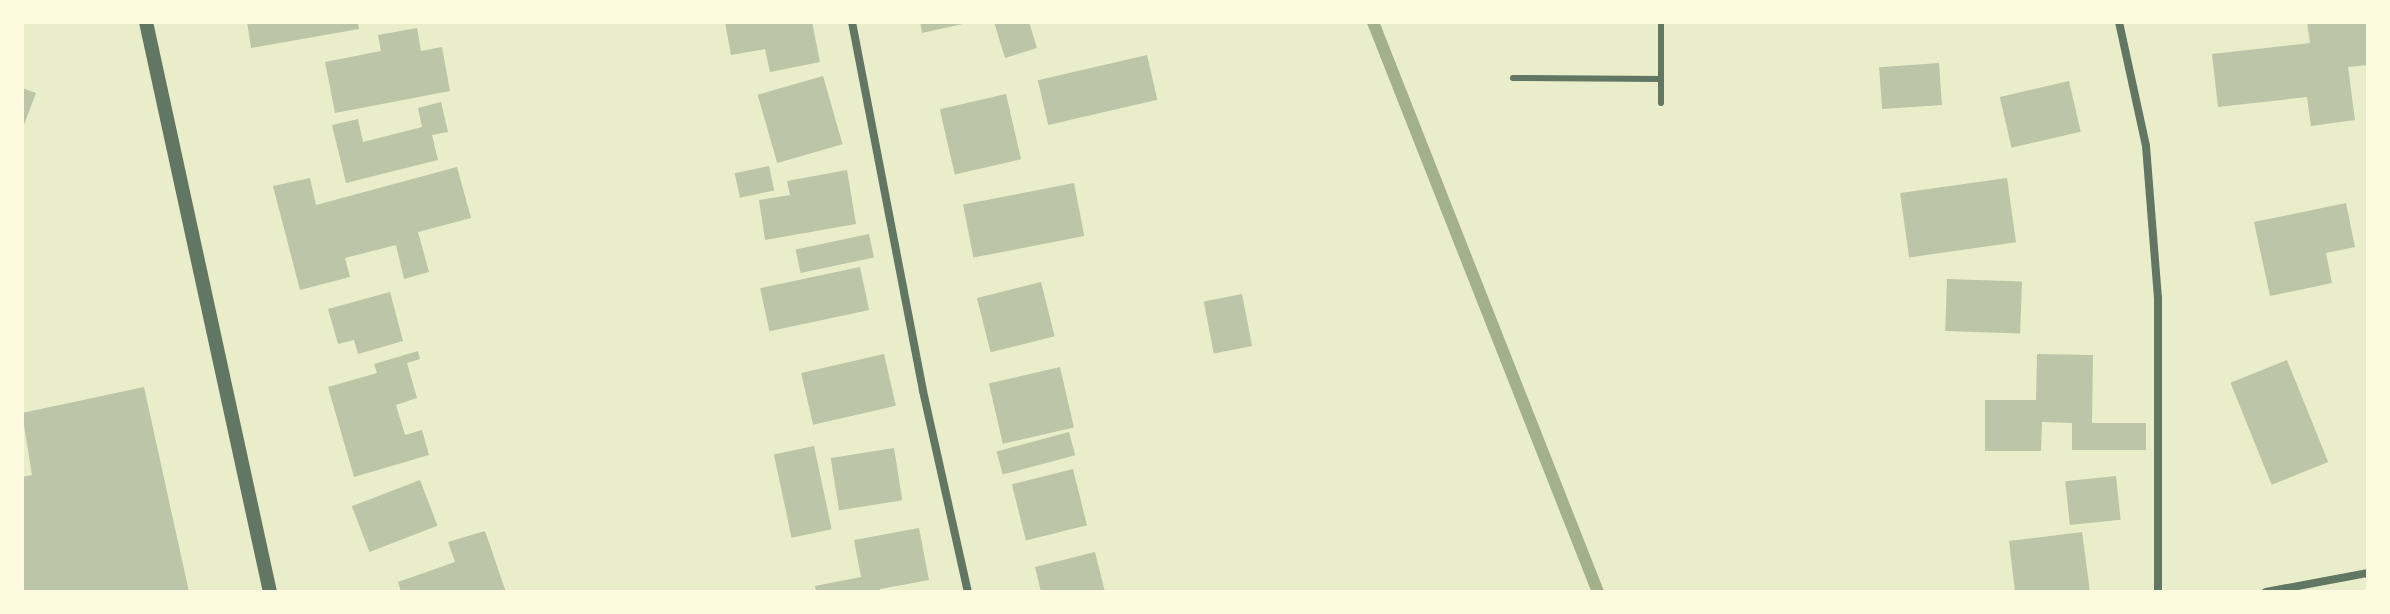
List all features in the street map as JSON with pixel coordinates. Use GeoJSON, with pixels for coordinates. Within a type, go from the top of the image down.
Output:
{"type":"FeatureCollection","features":[{"type":"Feature","properties":{"kind":"street"},"geometry":{"type":"LineString","coordinates":[[146,22],[270,592]]}},
{"type":"Feature","properties":{"kind":"street"},"geometry":{"type":"LineString","coordinates":[[852,22],[923,391],[968,592]]}},
{"type":"Feature","properties":{"kind":"street"},"geometry":{"type":"LineString","coordinates":[[2119,22],[2146,146],[2158,298],[2158,592]]}},
{"type":"Feature","properties":{"kind":"street"},"geometry":{"type":"LineString","coordinates":[[2266,592],[2368,573]]}},
{"type":"Feature","properties":{"kind":"lane"},"geometry":{"type":"LineString","coordinates":[[1661,22],[1661,103]]}},
{"type":"Feature","properties":{"kind":"lane"},"geometry":{"type":"LineString","coordinates":[[1513,78],[1661,79]]}},
{"type":"Feature","properties":{"kind":"building"},"geometry":{"type":"Polygon","coordinates":[[[247,22],[358,22],[359,29],[251,48],[247,22]]]}},
{"type":"Feature","properties":{"kind":"building"},"geometry":{"type":"Polygon","coordinates":[[[725,22],[812,22],[820,62],[770,72],[765,49],[731,55],[725,22]]]}},
{"type":"Feature","properties":{"kind":"building"},"geometry":{"type":"Polygon","coordinates":[[[920,22],[967,22],[967,23],[922,33],[920,22]]]}},
{"type":"Feature","properties":{"kind":"building"},"geometry":{"type":"Polygon","coordinates":[[[994,22],[1029,22],[1037,48],[1005,58],[994,22]]]}},
{"type":"Feature","properties":{"kind":"building"},"geometry":{"type":"Polygon","coordinates":[[[2307,22],[2368,22],[2368,65],[2348,67],[2355,120],[2311,126],[2307,97],[2218,107],[2212,54],[2310,43],[2307,22]]]}},
{"type":"Feature","properties":{"kind":"building"},"geometry":{"type":"Polygon","coordinates":[[[417,28],[421,51],[442,47],[450,91],[335,113],[325,62],[381,51],[378,35],[417,28]]]}},
{"type":"Feature","properties":{"kind":"building"},"geometry":{"type":"Polygon","coordinates":[[[1147,55],[1157,100],[1048,125],[1038,80],[1147,55]]]}},
{"type":"Feature","properties":{"kind":"building"},"geometry":{"type":"Polygon","coordinates":[[[1939,63],[1942,105],[1882,109],[1879,67],[1939,63]]]}},
{"type":"Feature","properties":{"kind":"building"},"geometry":{"type":"Polygon","coordinates":[[[823,76],[843,144],[777,163],[758,95],[823,76]]]}},
{"type":"Feature","properties":{"kind":"building"},"geometry":{"type":"Polygon","coordinates":[[[2069,81],[2081,132],[2012,148],[2000,97],[2069,81]]]}},
{"type":"Feature","properties":{"kind":"building"},"geometry":{"type":"Polygon","coordinates":[[[22,88],[36,93],[22,130],[22,88]]]}},
{"type":"Feature","properties":{"kind":"building"},"geometry":{"type":"Polygon","coordinates":[[[1006,94],[1021,159],[955,175],[940,109],[1006,94]]]}},
{"type":"Feature","properties":{"kind":"building"},"geometry":{"type":"Polygon","coordinates":[[[441,102],[448,132],[432,135],[438,160],[346,183],[332,125],[358,119],[363,142],[422,127],[418,108],[441,102]]]}},
{"type":"Feature","properties":{"kind":"building"},"geometry":{"type":"Polygon","coordinates":[[[769,166],[774,190],[740,198],[735,173],[769,166]]]}},
{"type":"Feature","properties":{"kind":"building"},"geometry":{"type":"Polygon","coordinates":[[[457,167],[471,218],[418,232],[429,272],[404,279],[396,245],[345,258],[350,277],[300,290],[273,186],[310,178],[316,205],[457,167]]]}},
{"type":"Feature","properties":{"kind":"building"},"geometry":{"type":"Polygon","coordinates":[[[847,170],[856,224],[765,240],[759,200],[790,195],[787,181],[847,170]]]}},
{"type":"Feature","properties":{"kind":"building"},"geometry":{"type":"Polygon","coordinates":[[[2007,178],[2016,242],[1909,257],[1900,193],[2007,178]]]}},
{"type":"Feature","properties":{"kind":"building"},"geometry":{"type":"Polygon","coordinates":[[[1074,183],[1084,236],[973,258],[963,205],[1074,183]]]}},
{"type":"Feature","properties":{"kind":"building"},"geometry":{"type":"Polygon","coordinates":[[[2346,203],[2355,247],[2326,253],[2332,283],[2270,296],[2254,222],[2346,203]]]}},
{"type":"Feature","properties":{"kind":"building"},"geometry":{"type":"Polygon","coordinates":[[[869,234],[874,257],[801,273],[796,250],[869,234]]]}},
{"type":"Feature","properties":{"kind":"building"},"geometry":{"type":"Polygon","coordinates":[[[860,267],[869,310],[769,331],[760,288],[860,267]]]}},
{"type":"Feature","properties":{"kind":"building"},"geometry":{"type":"Polygon","coordinates":[[[1947,279],[2022,282],[2020,334],[1945,331],[1947,279]]]}},
{"type":"Feature","properties":{"kind":"building"},"geometry":{"type":"Polygon","coordinates":[[[1041,282],[1055,336],[991,352],[977,298],[1041,282]]]}},
{"type":"Feature","properties":{"kind":"building"},"geometry":{"type":"Polygon","coordinates":[[[390,292],[403,341],[358,354],[354,340],[338,344],[328,309],[390,292]]]}},
{"type":"Feature","properties":{"kind":"building"},"geometry":{"type":"Polygon","coordinates":[[[1242,294],[1252,346],[1214,353],[1204,301],[1242,294]]]}},
{"type":"Feature","properties":{"kind":"building"},"geometry":{"type":"Polygon","coordinates":[[[418,351],[420,359],[407,363],[417,398],[396,405],[405,435],[422,430],[429,455],[354,477],[328,387],[377,373],[374,364],[418,351]]]}},
{"type":"Feature","properties":{"kind":"building"},"geometry":{"type":"Polygon","coordinates":[[[884,354],[896,406],[813,425],[801,373],[884,354]]]}},
{"type":"Feature","properties":{"kind":"building"},"geometry":{"type":"Polygon","coordinates":[[[2037,354],[2093,355],[2092,423],[2146,423],[2146,450],[2072,450],[2072,423],[2042,422],[2041,451],[1985,451],[1985,400],[2036,400],[2037,354]]]}},
{"type":"Feature","properties":{"kind":"building"},"geometry":{"type":"Polygon","coordinates":[[[2287,360],[2328,462],[2272,485],[2230,383],[2287,360]]]}},
{"type":"Feature","properties":{"kind":"building"},"geometry":{"type":"Polygon","coordinates":[[[1060,367],[1074,427],[1003,444],[989,383],[1060,367]]]}},
{"type":"Feature","properties":{"kind":"building"},"geometry":{"type":"Polygon","coordinates":[[[144,387],[189,592],[23,592],[22,477],[32,475],[22,413],[144,387]]]}},
{"type":"Feature","properties":{"kind":"building"},"geometry":{"type":"Polygon","coordinates":[[[1069,432],[1075,455],[1003,475],[997,451],[1069,432]]]}},
{"type":"Feature","properties":{"kind":"building"},"geometry":{"type":"Polygon","coordinates":[[[814,446],[832,529],[792,538],[774,455],[814,446]]]}},
{"type":"Feature","properties":{"kind":"building"},"geometry":{"type":"Polygon","coordinates":[[[894,448],[902,500],[839,510],[831,458],[894,448]]]}},
{"type":"Feature","properties":{"kind":"building"},"geometry":{"type":"Polygon","coordinates":[[[1073,469],[1087,525],[1026,541],[1012,484],[1073,469]]]}},
{"type":"Feature","properties":{"kind":"building"},"geometry":{"type":"Polygon","coordinates":[[[2116,476],[2121,520],[2070,525],[2065,481],[2116,476]]]}},
{"type":"Feature","properties":{"kind":"building"},"geometry":{"type":"Polygon","coordinates":[[[420,480],[438,526],[369,552],[352,506],[420,480]]]}},
{"type":"Feature","properties":{"kind":"building"},"geometry":{"type":"Polygon","coordinates":[[[919,528],[929,580],[880,589],[880,592],[816,592],[815,586],[861,577],[854,540],[919,528]]]}},
{"type":"Feature","properties":{"kind":"building"},"geometry":{"type":"Polygon","coordinates":[[[485,531],[506,592],[401,592],[398,582],[455,562],[448,542],[485,531]]]}},
{"type":"Feature","properties":{"kind":"building"},"geometry":{"type":"Polygon","coordinates":[[[2082,532],[2090,592],[2015,592],[2009,541],[2082,532]]]}},
{"type":"Feature","properties":{"kind":"building"},"geometry":{"type":"Polygon","coordinates":[[[1095,552],[1105,592],[1041,592],[1035,567],[1095,552]]]}},
{"type":"Feature","properties":{"kind":"waterway"},"geometry":{"type":"LineString","coordinates":[[1373,22],[1598,592]]}}]}
